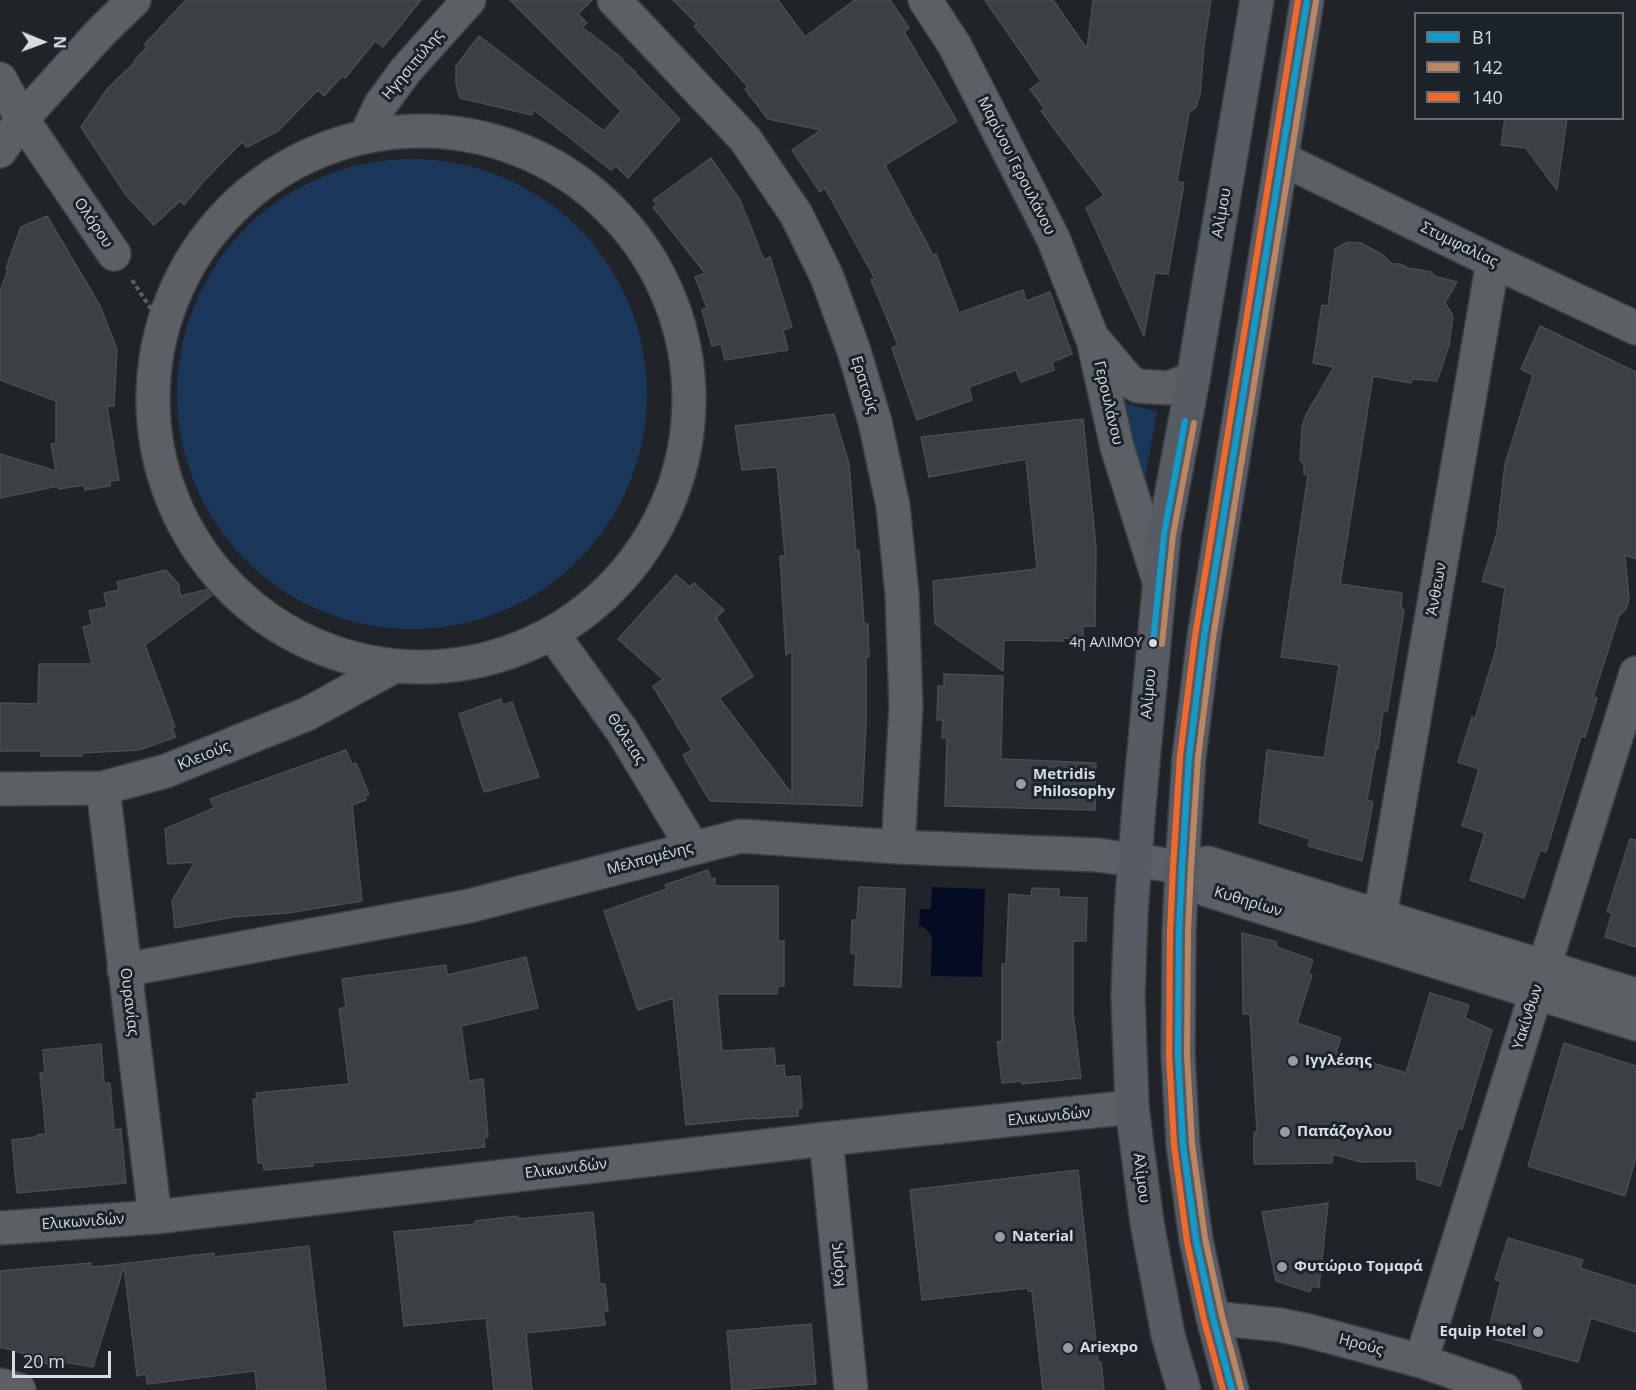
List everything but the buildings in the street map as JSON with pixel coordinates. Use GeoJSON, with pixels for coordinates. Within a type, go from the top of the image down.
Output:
{"type":"FeatureCollection","features":[{"type":"Feature","properties":{"kind":"main road","name":"Αλίμου"},"geometry":{"type":"LineString","coordinates":[[1184,1390],[1168,1335],[1147,1223],[1132,1107],[1128,996],[1131,913],[1164,534],[1193,379],[1257,0]]}},
{"type":"Feature","properties":{"kind":"main road"},"geometry":{"type":"LineString","coordinates":[[1233,1390],[1213,1318],[1196,1240],[1183,1145],[1178,1055],[1182,867],[1190,757],[1204,637],[1307,0]]}},
{"type":"Feature","properties":{"kind":"street"},"geometry":{"type":"LineString","coordinates":[[0,151],[22,118],[101,32],[134,0]]}},
{"type":"Feature","properties":{"kind":"street","name":"Ηγησιπύλης"},"geometry":{"type":"LineString","coordinates":[[366,135],[381,104],[400,78],[469,0]]}},
{"type":"Feature","properties":{"kind":"street","name":"Ερατούς"},"geometry":{"type":"LineString","coordinates":[[614,0],[745,139],[758,158],[796,214],[827,277],[854,351],[875,422],[893,506],[902,594],[906,706],[898,847]]}},
{"type":"Feature","properties":{"kind":"street","name":"Μαρίνου Γερουλάνου"},"geometry":{"type":"LineString","coordinates":[[925,0],[955,46],[1053,238],[1093,340]]}},
{"type":"Feature","properties":{"kind":"street","name":"Ολόρου"},"geometry":{"type":"LineString","coordinates":[[0,79],[22,118],[114,254]]}},
{"type":"Feature","properties":{"kind":"street"},"geometry":{"type":"LineString","coordinates":[[424,130],[482,137],[537,156],[587,187],[628,228],[660,277],[681,332],[689,390],[684,448],[667,505],[639,556],[600,599],[552,633],[515,651],[476,663],[434,668],[393,667],[348,658],[304,641],[264,618],[229,587],[199,551],[177,510],[161,466],[154,420],[154,374],[163,327],[175,293],[191,260],[237,203],[266,179],[297,160],[366,135],[424,130]]}},
{"type":"Feature","properties":{"kind":"street","name":"Στυμφαλίας"},"geometry":{"type":"LineString","coordinates":[[1282,159],[1636,328]]}},
{"type":"Feature","properties":{"kind":"street","name":"Άνθεων"},"geometry":{"type":"LineString","coordinates":[[1380,916],[1493,261]]}},
{"type":"Feature","properties":{"kind":"street","name":"Γερουλάνου"},"geometry":{"type":"LineString","coordinates":[[1093,340],[1128,380],[1138,386],[1168,388],[1193,379]]}},
{"type":"Feature","properties":{"kind":"street","name":"Γερουλάνου"},"geometry":{"type":"LineString","coordinates":[[1093,340],[1117,447],[1159,581]]}},
{"type":"Feature","properties":{"kind":"street","name":"Θάλειας"},"geometry":{"type":"LineString","coordinates":[[552,633],[623,732],[693,848]]}},
{"type":"Feature","properties":{"kind":"street","name":"Κλειούς"},"geometry":{"type":"LineString","coordinates":[[0,789],[104,788],[166,771],[307,714],[393,667]]}},
{"type":"Feature","properties":{"kind":"street","name":"Υακίνθων"},"geometry":{"type":"LineString","coordinates":[[1421,1361],[1636,672]]}},
{"type":"Feature","properties":{"kind":"street","name":"Ουρανίας"},"geometry":{"type":"LineString","coordinates":[[104,788],[155,1216]]}},
{"type":"Feature","properties":{"kind":"street","name":"Μελπομένης"},"geometry":{"type":"LineString","coordinates":[[124,970],[469,906],[741,836],[898,847],[1098,855],[1182,867]]}},
{"type":"Feature","properties":{"kind":"street","name":"Κυθηρίων"},"geometry":{"type":"LineString","coordinates":[[1182,867],[1208,863],[1380,916],[1540,980],[1636,1024]]}},
{"type":"Feature","properties":{"kind":"street","name":"Κυθηρίων"},"geometry":{"type":"LineString","coordinates":[[1182,867],[1207,890],[1540,980],[1636,995]]}},
{"type":"Feature","properties":{"kind":"street","name":"Ελικωνιδών"},"geometry":{"type":"LineString","coordinates":[[0,1228],[155,1216],[826,1139],[1132,1107]]}},
{"type":"Feature","properties":{"kind":"street","name":"Κόρης"},"geometry":{"type":"LineString","coordinates":[[826,1139],[850,1390]]}},
{"type":"Feature","properties":{"kind":"street","name":"Ηρούς"},"geometry":{"type":"LineString","coordinates":[[1213,1318],[1289,1327],[1421,1361],[1505,1390]]}},
{"type":"Feature","properties":{"kind":"street"},"geometry":{"type":"LineString","coordinates":[[0,1385],[19,1390]]}},
{"type":"Feature","properties":{"kind":"path","name":"Ολόρου"},"geometry":{"type":"LineString","coordinates":[[114,254],[163,327]]}},
{"type":"Feature","properties":{"kind":"shaded area"},"geometry":{"type":"Polygon","coordinates":[[[412,159],[458,163],[502,177],[543,198],[578,228],[608,263],[629,304],[643,348],[647,394],[643,440],[629,484],[608,525],[578,560],[543,590],[502,611],[458,625],[412,629],[366,625],[322,611],[281,590],[246,560],[216,525],[195,484],[181,440],[177,394],[181,348],[195,304],[216,263],[246,228],[281,198],[322,177],[366,163],[412,159]]]}},
{"type":"Feature","properties":{"kind":"shaded area"},"geometry":{"type":"Polygon","coordinates":[[[1119,401],[1157,412],[1144,483],[1119,401]]]}},
{"type":"Feature","properties":{"kind":"shaded area"},"geometry":{"type":"Polygon","coordinates":[[[932,887],[985,889],[982,977],[931,976],[932,936],[919,925],[920,909],[931,909],[932,887]]]}},
{"type":"Feature","properties":{"kind":"transit line","name":"140"},"geometry":{"type":"LineString","coordinates":[[1223,1390],[1204,1320],[1187,1242],[1174,1145],[1169,1055],[1173,867],[1180,756],[1195,636],[1298,0]]}},
{"type":"Feature","properties":{"kind":"transit line","name":"Β1"},"geometry":{"type":"LineString","coordinates":[[1232,1390],[1196,1240],[1183,1145],[1178,1055],[1182,867],[1189,757],[1204,637],[1307,0]]}},
{"type":"Feature","properties":{"kind":"transit line","name":"142"},"geometry":{"type":"LineString","coordinates":[[1241,1388],[1205,1238],[1192,1144],[1187,1055],[1191,867],[1198,758],[1213,638],[1316,1]]}},
{"type":"Feature","properties":{"kind":"transit line","name":"Β1"},"geometry":{"type":"LineString","coordinates":[[1153,643],[1164,534],[1185,421]]}},
{"type":"Feature","properties":{"kind":"transit line","name":"142"},"geometry":{"type":"LineString","coordinates":[[1162,644],[1173,535],[1194,423]]}},
{"type":"Feature","properties":{"kind":"place","name":"4η ΑΛΙΜΟΥ"},"geometry":{"type":"Point","coordinates":[1153,643]}},
{"type":"Feature","properties":{"kind":"place","name":"Metridis Philosophy"},"geometry":{"type":"Point","coordinates":[1021,784]}},
{"type":"Feature","properties":{"kind":"place","name":"Ιγγλέσης"},"geometry":{"type":"Point","coordinates":[1293,1061]}},
{"type":"Feature","properties":{"kind":"place","name":"Παπάζογλου"},"geometry":{"type":"Point","coordinates":[1285,1132]}},
{"type":"Feature","properties":{"kind":"place","name":"Naterial"},"geometry":{"type":"Point","coordinates":[1000,1237]}},
{"type":"Feature","properties":{"kind":"place","name":"Φυτώριο Τομαρά"},"geometry":{"type":"Point","coordinates":[1282,1267]}},
{"type":"Feature","properties":{"kind":"place","name":"Equip Hotel"},"geometry":{"type":"Point","coordinates":[1538,1332]}},
{"type":"Feature","properties":{"kind":"place","name":"Ariexpo"},"geometry":{"type":"Point","coordinates":[1068,1348]}}]}
